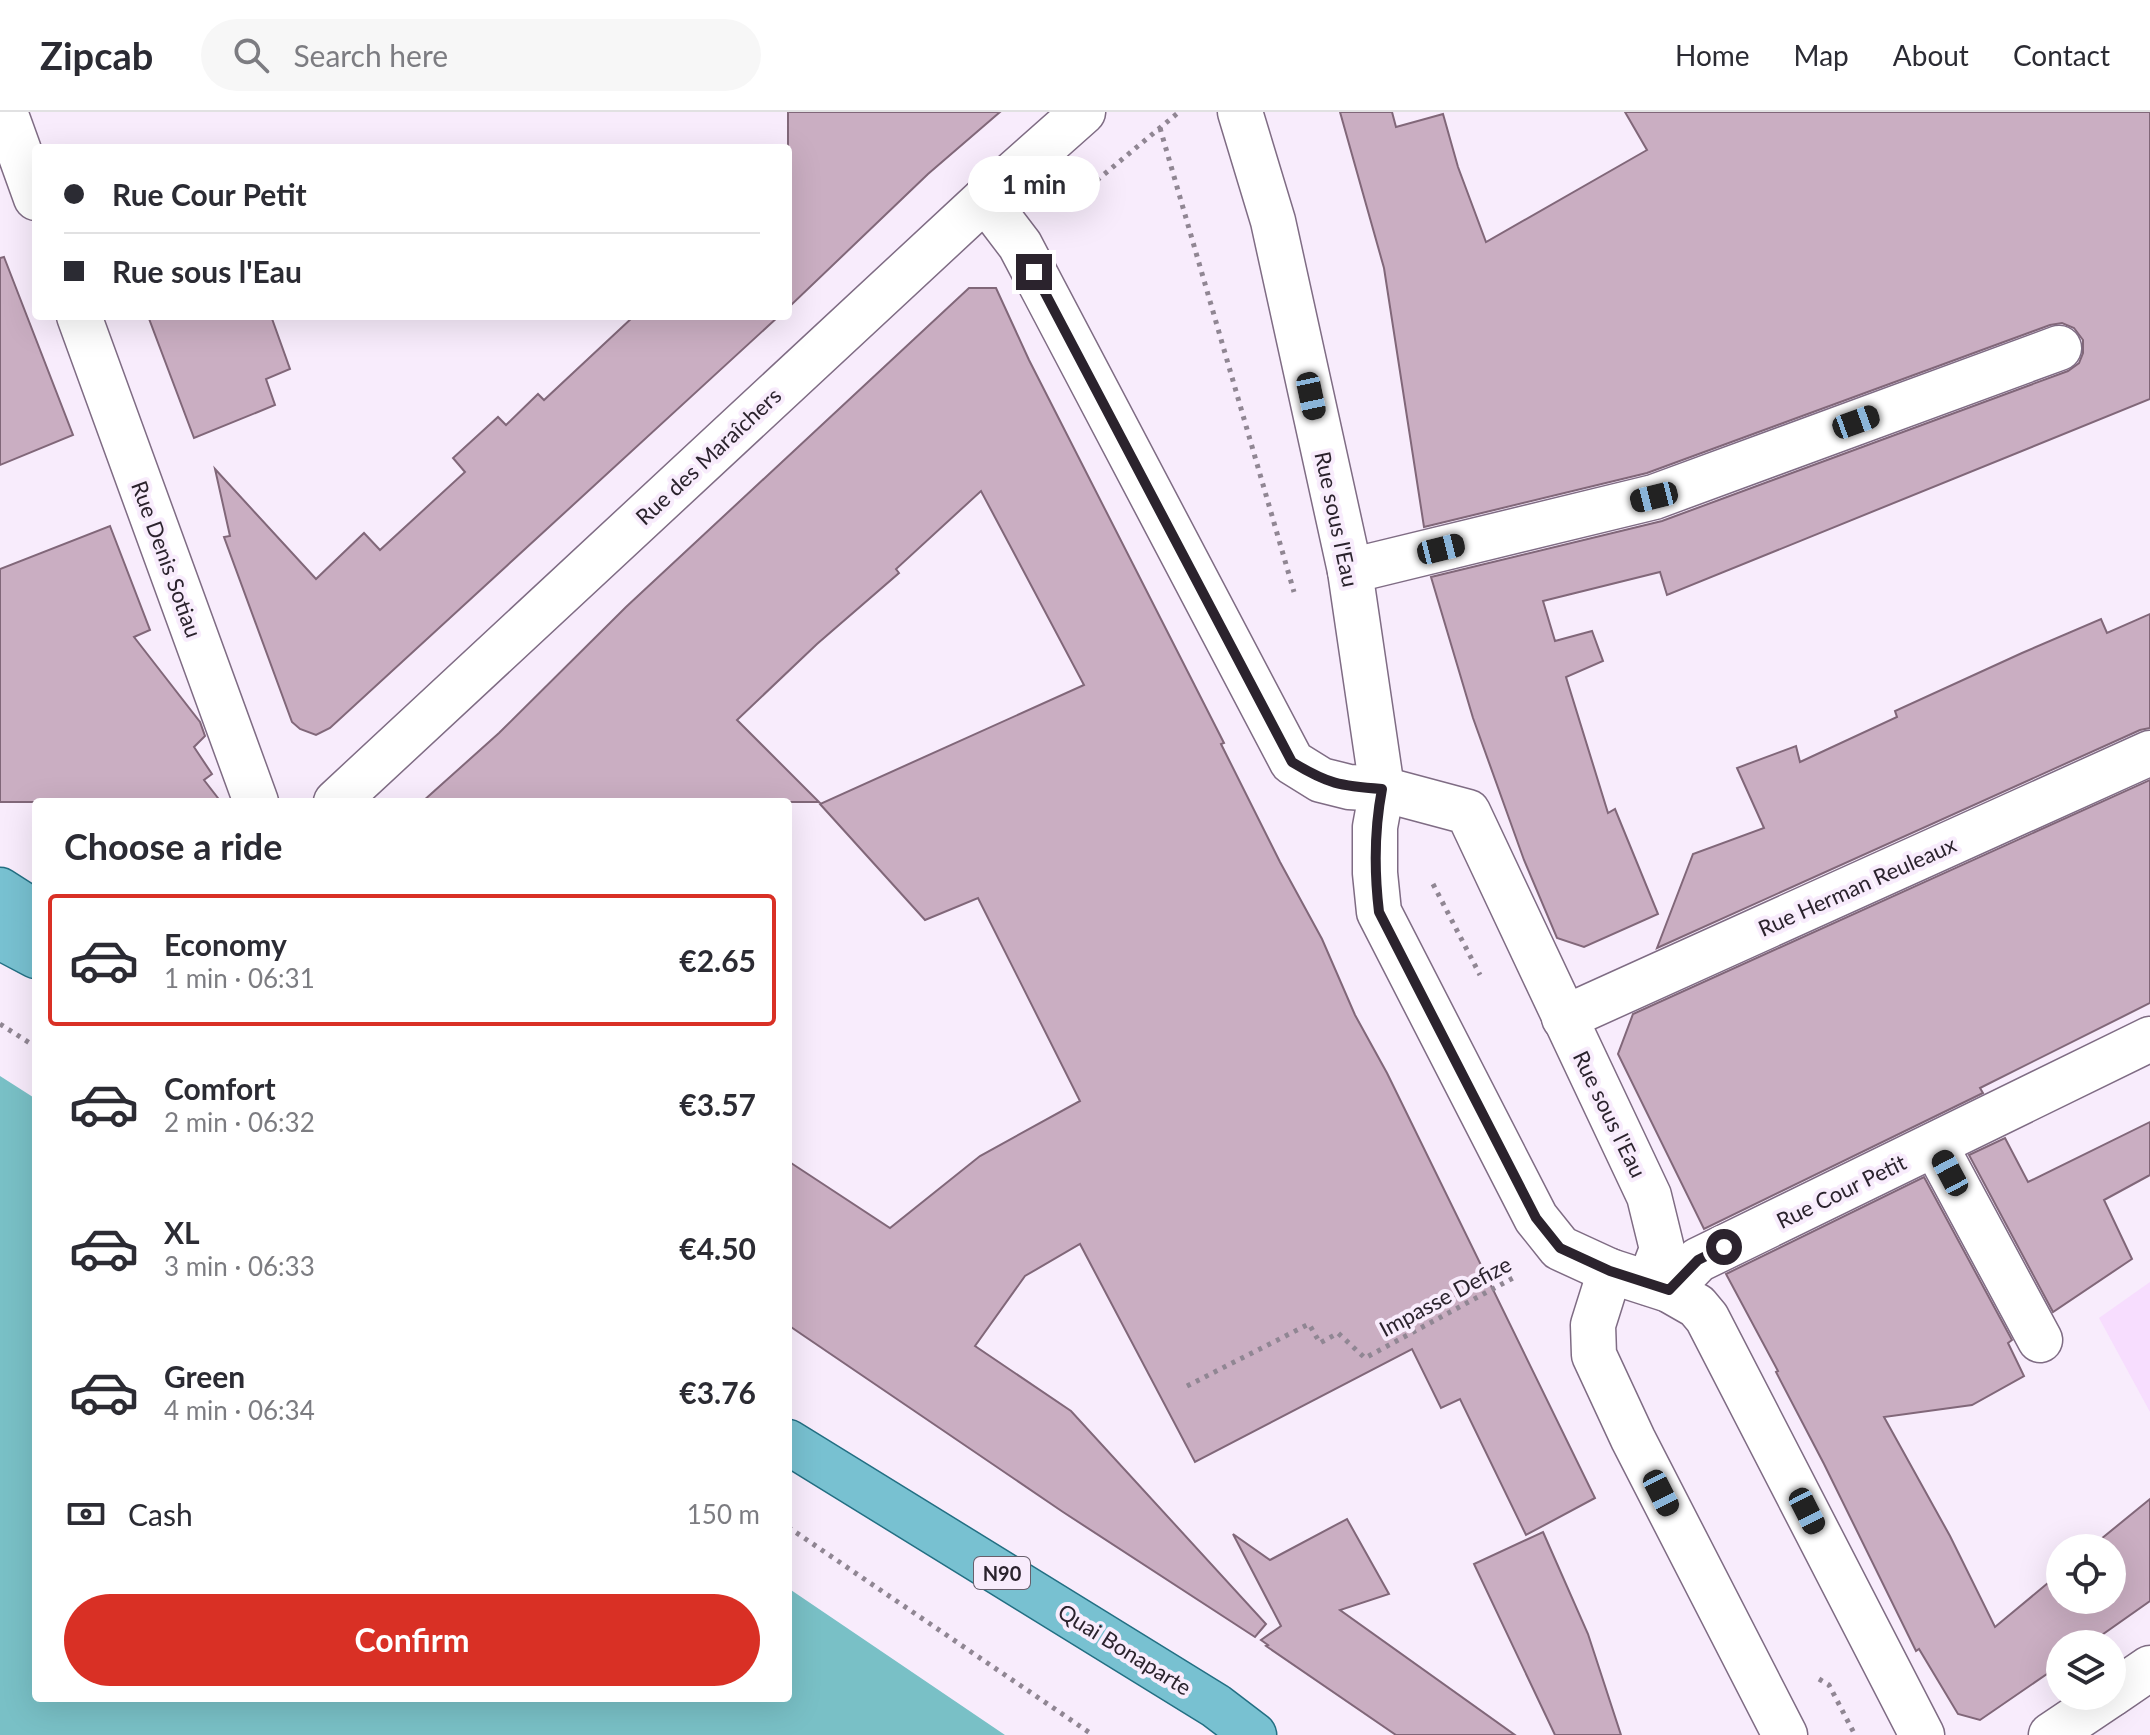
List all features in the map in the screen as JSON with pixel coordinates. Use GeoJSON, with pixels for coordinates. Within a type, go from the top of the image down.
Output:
{"type":"FeatureCollection","features":[{"type":"Feature","properties":{"kind":"main road"},"geometry":{"type":"LineString","coordinates":[[0,890],[32,910]]}},
{"type":"Feature","properties":{"kind":"main road"},"geometry":{"type":"LineString","coordinates":[[0,937],[32,954]]}},
{"type":"Feature","properties":{"kind":"main road","name":"Quai Bonaparte"},"geometry":{"type":"LineString","coordinates":[[792,1444],[1216,1706],[1254,1735]]}},
{"type":"Feature","properties":{"kind":"main road"},"geometry":{"type":"LineString","coordinates":[[1216,1706],[1266,1735]]}},
{"type":"Feature","properties":{"kind":"street"},"geometry":{"type":"LineString","coordinates":[[5,112],[32,187]]}},
{"type":"Feature","properties":{"kind":"street","name":"Rue des Maraîchers"},"geometry":{"type":"LineString","coordinates":[[340,798],[985,199],[1083,112]]}},
{"type":"Feature","properties":{"kind":"street","name":"Rue sous l'Eau"},"geometry":{"type":"LineString","coordinates":[[1240,112],[1273,221],[1350,571],[1382,789],[1375,827],[1379,912],[1536,1218],[1560,1248],[1697,1306],[1707,1318],[1922,1735]]}},
{"type":"Feature","properties":{"kind":"street","name":"Rue sous l'Eau"},"geometry":{"type":"LineString","coordinates":[[985,199],[1020,245],[1292,762],[1321,780],[1349,787],[1382,789],[1468,812],[1649,1196],[1662,1249],[1642,1282],[1593,1325],[1594,1355],[1633,1439],[1785,1735]]}},
{"type":"Feature","properties":{"kind":"street","name":"Rue Denis Sotiau"},"geometry":{"type":"LineString","coordinates":[[80,320],[255,798]]}},
{"type":"Feature","properties":{"kind":"street"},"geometry":{"type":"LineString","coordinates":[[1350,571],[1654,497],[2059,348]]}},
{"type":"Feature","properties":{"kind":"street","name":"Rue Herman Reuleaux"},"geometry":{"type":"LineString","coordinates":[[1564,1018],[2150,753]]}},
{"type":"Feature","properties":{"kind":"street","name":"Rue Cour Petit"},"geometry":{"type":"LineString","coordinates":[[1642,1282],[1698,1260],[2150,1039]]}},
{"type":"Feature","properties":{"kind":"street"},"geometry":{"type":"LineString","coordinates":[[1935,1145],[2040,1340]]}},
{"type":"Feature","properties":{"kind":"street"},"geometry":{"type":"LineString","coordinates":[[2126,1684],[2150,1668]]}},
{"type":"Feature","properties":{"kind":"street"},"geometry":{"type":"LineString","coordinates":[[2051,1735],[2088,1710]]}},
{"type":"Feature","properties":{"kind":"path"},"geometry":{"type":"LineString","coordinates":[[1020,245],[1179,112]]}},
{"type":"Feature","properties":{"kind":"path"},"geometry":{"type":"LineString","coordinates":[[0,1024],[32,1044]]}},
{"type":"Feature","properties":{"kind":"path","name":"Impasse Defize"},"geometry":{"type":"LineString","coordinates":[[1187,1386],[1309,1324],[1320,1343],[1338,1333],[1365,1358],[1494,1290],[1560,1248]]}},
{"type":"Feature","properties":{"kind":"path"},"geometry":{"type":"LineString","coordinates":[[792,1530],[1093,1735]]}},
{"type":"Feature","properties":{"kind":"shaded area"},"geometry":{"type":"Polygon","coordinates":[[[2150,1282],[2150,1412],[2099,1318],[2150,1282]]]}},
{"type":"Feature","properties":{"kind":"water"},"geometry":{"type":"Polygon","coordinates":[[[0,1076],[32,1096],[32,1702],[792,1702],[792,1591],[1005,1735],[0,1735],[0,1076]]]}},
{"type":"Feature","properties":{"kind":"building"},"geometry":{"type":"Polygon","coordinates":[[[788,112],[1000,112],[928,174],[792,304],[792,144],[788,144],[788,112]]]}},
{"type":"Feature","properties":{"kind":"building"},"geometry":{"type":"Polygon","coordinates":[[[1340,112],[1392,112],[1396,127],[1443,114],[1458,167],[1486,242],[1647,150],[1625,112],[2150,112],[2150,399],[1667,595],[1660,572],[1543,601],[1555,641],[1592,631],[1603,661],[1566,677],[1608,813],[1615,809],[1658,914],[1584,947],[1557,938],[1524,860],[1473,718],[1431,577],[1662,521],[2068,371],[2079,363],[2083,340],[2074,328],[2062,323],[2050,325],[1647,473],[1424,527],[1384,268],[1340,112]]]}},
{"type":"Feature","properties":{"kind":"building"},"geometry":{"type":"Polygon","coordinates":[[[4,257],[73,435],[0,465],[0,258],[4,257]]]}},
{"type":"Feature","properties":{"kind":"building"},"geometry":{"type":"Polygon","coordinates":[[[969,288],[996,288],[1029,360],[1224,743],[1221,744],[1280,862],[1322,939],[1355,1015],[1387,1073],[1595,1498],[1526,1535],[1460,1399],[1441,1408],[1412,1349],[1195,1462],[1080,1244],[1025,1276],[975,1346],[1071,1411],[1266,1624],[1255,1637],[1063,1512],[792,1328],[792,1164],[890,1228],[980,1156],[1080,1101],[978,898],[925,920],[820,804],[1084,685],[981,491],[896,569],[899,573],[817,644],[737,720],[819,802],[792,802],[792,798],[426,798],[499,733],[626,607],[969,288]]]}},
{"type":"Feature","properties":{"kind":"building"},"geometry":{"type":"Polygon","coordinates":[[[150,320],[272,320],[290,369],[266,379],[275,405],[194,438],[150,320]]]}},
{"type":"Feature","properties":{"kind":"building"},"geometry":{"type":"Polygon","coordinates":[[[630,320],[775,320],[330,728],[316,735],[300,729],[292,722],[224,537],[230,536],[215,469],[316,579],[364,533],[380,550],[465,472],[453,458],[498,417],[506,425],[538,394],[544,400],[630,320]]]}},
{"type":"Feature","properties":{"kind":"building"},"geometry":{"type":"Polygon","coordinates":[[[110,526],[150,630],[134,637],[200,722],[205,736],[194,747],[212,774],[204,780],[218,798],[32,798],[32,802],[0,802],[0,569],[110,526]]]}},
{"type":"Feature","properties":{"kind":"building"},"geometry":{"type":"Polygon","coordinates":[[[2150,614],[2150,728],[1657,948],[1693,854],[1764,828],[1737,768],[1796,746],[1800,762],[1897,717],[1895,711],[2101,619],[2107,633],[2150,614]]]}},
{"type":"Feature","properties":{"kind":"building"},"geometry":{"type":"Polygon","coordinates":[[[2150,780],[2150,1003],[1980,1088],[1983,1093],[1704,1229],[1618,1054],[1633,1014],[2150,780]]]}},
{"type":"Feature","properties":{"kind":"building"},"geometry":{"type":"Polygon","coordinates":[[[2150,1122],[2150,1175],[2104,1200],[2132,1259],[2053,1312],[1969,1155],[2005,1138],[2028,1182],[2150,1122]]]}},
{"type":"Feature","properties":{"kind":"building"},"geometry":{"type":"Polygon","coordinates":[[[1924,1177],[2012,1340],[2008,1343],[2024,1376],[1972,1405],[1884,1417],[1950,1536],[1995,1627],[2046,1585],[2046,1614],[2126,1614],[2126,1534],[2107,1534],[2150,1499],[2150,1601],[2109,1630],[2046,1630],[2046,1675],[1980,1720],[1958,1714],[1919,1649],[1916,1651],[1778,1371],[1726,1274],[1924,1177]]]}},
{"type":"Feature","properties":{"kind":"building"},"geometry":{"type":"Polygon","coordinates":[[[1347,1519],[1389,1594],[1340,1610],[1515,1735],[1396,1735],[1261,1640],[1281,1626],[1233,1534],[1270,1560],[1347,1519]]]}},
{"type":"Feature","properties":{"kind":"building"},"geometry":{"type":"Polygon","coordinates":[[[1543,1532],[1588,1634],[1621,1735],[1555,1735],[1474,1564],[1543,1532]]]}},
{"type":"Feature","properties":{"kind":"route"},"geometry":{"type":"LineString","coordinates":[[1034,272],[1292,762],[1321,780],[1349,787],[1382,789],[1375,827],[1379,912],[1536,1218],[1560,1248],[1610,1271],[1669,1290],[1698,1260],[1724,1247]]}}]}
